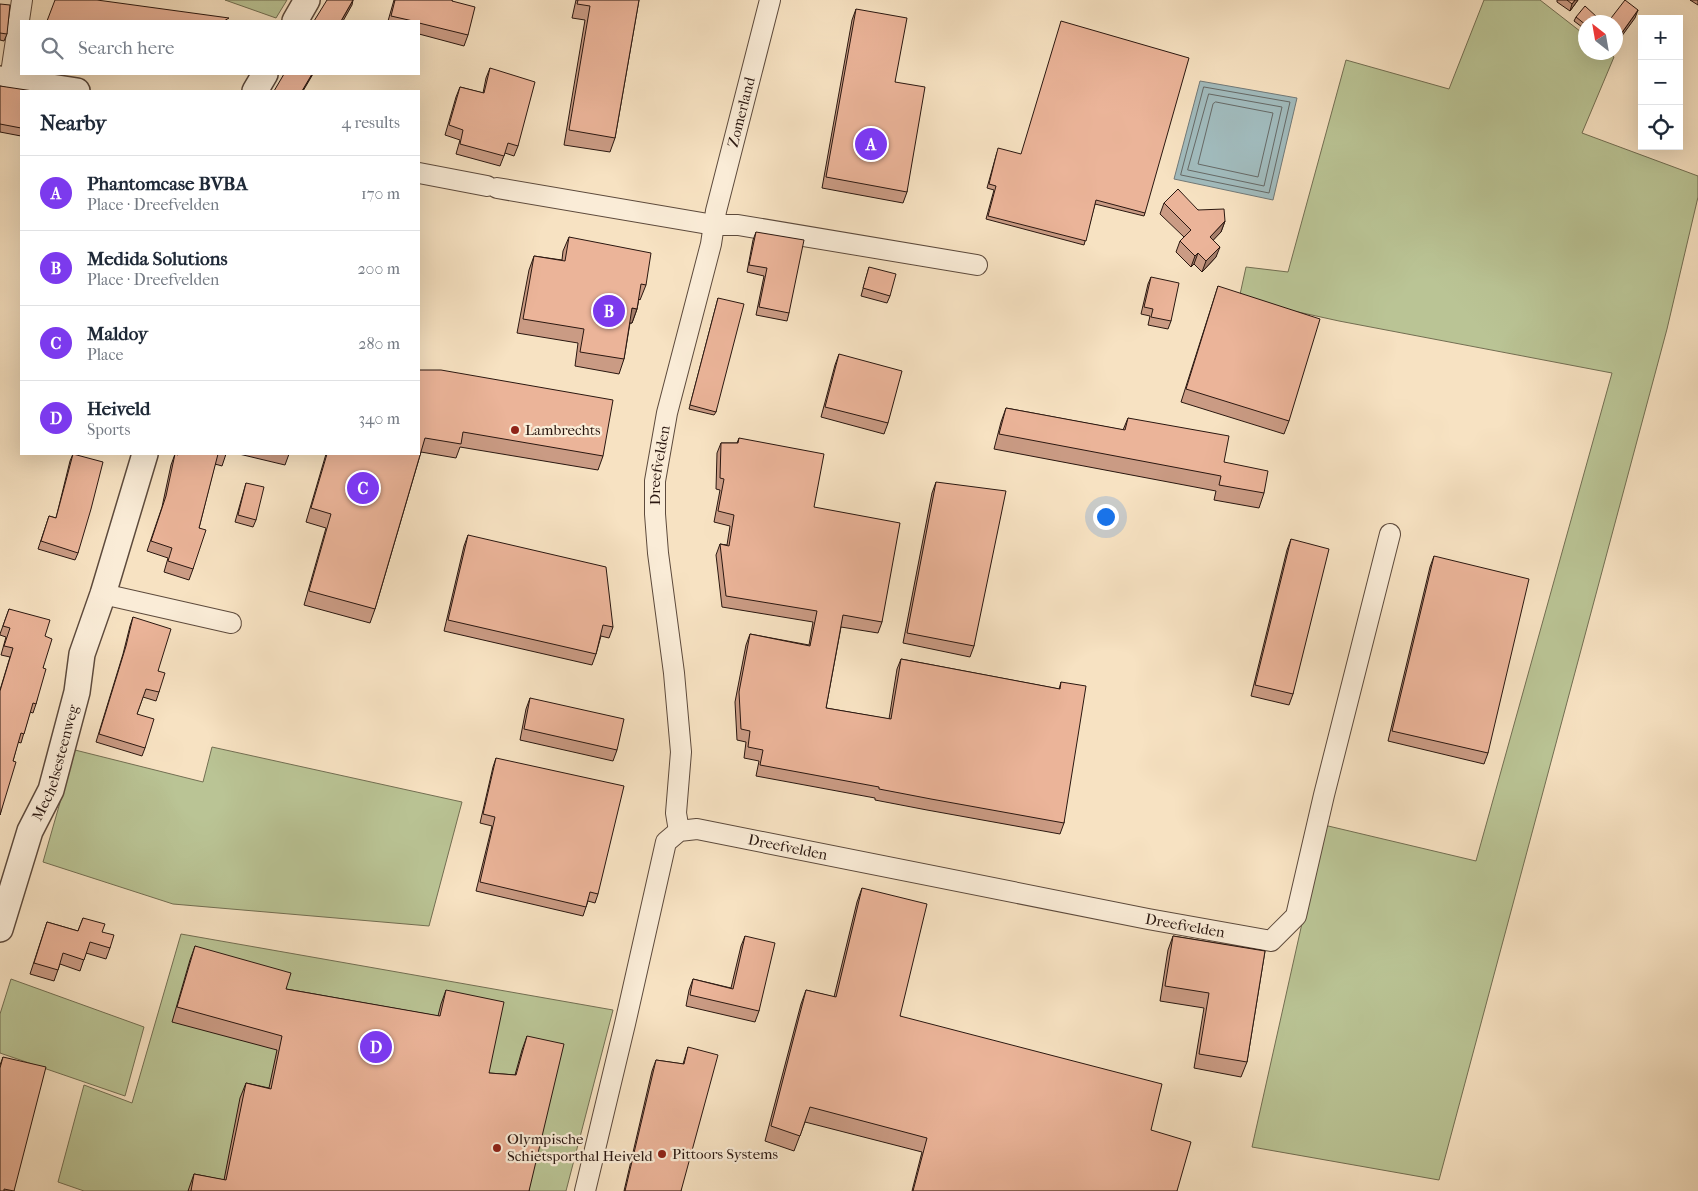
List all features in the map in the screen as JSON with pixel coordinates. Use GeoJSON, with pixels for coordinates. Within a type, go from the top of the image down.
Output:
{"type":"FeatureCollection","features":[{"type":"Feature","properties":{"kind":"street"},"geometry":{"type":"LineString","coordinates":[[22,0],[5,80],[70,90]]}},
{"type":"Feature","properties":{"kind":"street"},"geometry":{"type":"LineString","coordinates":[[296,20],[307,0]]}},
{"type":"Feature","properties":{"kind":"street","name":"Zomerland"},"geometry":{"type":"LineString","coordinates":[[714,225],[770,0]]}},
{"type":"Feature","properties":{"kind":"street"},"geometry":{"type":"LineString","coordinates":[[256,90],[264,75]]}},
{"type":"Feature","properties":{"kind":"street"},"geometry":{"type":"LineString","coordinates":[[420,173],[714,225],[738,225],[977,265]]}},
{"type":"Feature","properties":{"kind":"street","name":"Dreefvelden"},"geometry":{"type":"LineString","coordinates":[[714,225],[667,413],[654,481],[658,553],[674,672],[681,752],[676,813],[679,832],[698,829],[1271,941],[1296,916],[1324,795],[1390,534]]}},
{"type":"Feature","properties":{"kind":"street","name":"Mechelsesteenweg"},"geometry":{"type":"LineString","coordinates":[[0,929],[30,831],[51,790],[77,692],[82,654],[103,594],[145,455]]}},
{"type":"Feature","properties":{"kind":"street"},"geometry":{"type":"LineString","coordinates":[[103,594],[231,623]]}},
{"type":"Feature","properties":{"kind":"street"},"geometry":{"type":"LineString","coordinates":[[585,1191],[666,842],[679,832]]}},
{"type":"Feature","properties":{"kind":"green space"},"geometry":{"type":"Polygon","coordinates":[[[225,0],[287,0],[276,18],[225,0]]]}},
{"type":"Feature","properties":{"kind":"green space"},"geometry":{"type":"Polygon","coordinates":[[[1484,0],[1540,0],[1578,30],[1578,60],[1613,60],[1582,133],[1698,176],[1698,197],[1667,329],[1439,1180],[1252,1147],[1324,825],[1476,861],[1612,373],[1339,321],[1239,299],[1246,267],[1288,272],[1346,60],[1449,89],[1484,0]]]}},
{"type":"Feature","properties":{"kind":"green space"},"geometry":{"type":"Polygon","coordinates":[[[212,747],[462,802],[429,926],[173,904],[43,862],[75,750],[203,782],[212,747]]]}},
{"type":"Feature","properties":{"kind":"green space"},"geometry":{"type":"Polygon","coordinates":[[[181,934],[613,1010],[566,1191],[84,1191],[58,1182],[84,1085],[132,1103],[181,934]]]}},
{"type":"Feature","properties":{"kind":"green space"},"geometry":{"type":"Polygon","coordinates":[[[11,979],[144,1027],[125,1096],[0,1053],[0,1014],[11,979]]]}},
{"type":"Feature","properties":{"kind":"water"},"geometry":{"type":"Polygon","coordinates":[[[1200,81],[1297,98],[1273,200],[1174,179],[1200,81]]]}},
{"type":"Feature","properties":{"kind":"building"},"geometry":{"type":"Polygon","coordinates":[[[55,0],[97,0],[229,18],[226,20],[47,20],[55,0]]]}},
{"type":"Feature","properties":{"kind":"building"},"geometry":{"type":"Polygon","coordinates":[[[327,0],[353,0],[342,20],[315,20],[327,0]]]}},
{"type":"Feature","properties":{"kind":"building"},"geometry":{"type":"Polygon","coordinates":[[[395,0],[452,0],[475,7],[468,35],[420,23],[420,20],[409,20],[391,16],[395,0]]]}},
{"type":"Feature","properties":{"kind":"building"},"geometry":{"type":"Polygon","coordinates":[[[578,0],[639,0],[615,138],[569,130],[590,6],[577,4],[578,0]]]}},
{"type":"Feature","properties":{"kind":"building"},"geometry":{"type":"Polygon","coordinates":[[[1567,0],[1575,0],[1572,4],[1567,0]]]}},
{"type":"Feature","properties":{"kind":"building"},"geometry":{"type":"Polygon","coordinates":[[[1625,0],[1638,10],[1623,31],[1623,15],[1613,15],[1625,0]]]}},
{"type":"Feature","properties":{"kind":"building"},"geometry":{"type":"Polygon","coordinates":[[[0,4],[10,5],[7,34],[0,33],[0,4]]]}},
{"type":"Feature","properties":{"kind":"building"},"geometry":{"type":"Polygon","coordinates":[[[1585,6],[1595,15],[1578,15],[1578,19],[1576,17],[1585,6]]]}},
{"type":"Feature","properties":{"kind":"building"},"geometry":{"type":"Polygon","coordinates":[[[856,9],[907,18],[895,82],[925,87],[907,192],[826,177],[856,9]]]}},
{"type":"Feature","properties":{"kind":"building"},"geometry":{"type":"Polygon","coordinates":[[[1061,21],[1189,58],[1145,213],[1096,200],[1086,241],[988,216],[996,186],[989,184],[998,148],[1021,154],[1061,21]]]}},
{"type":"Feature","properties":{"kind":"building"},"geometry":{"type":"Polygon","coordinates":[[[490,68],[535,82],[518,146],[508,143],[504,156],[460,144],[463,130],[449,125],[460,87],[484,93],[490,68]]]}},
{"type":"Feature","properties":{"kind":"building"},"geometry":{"type":"Polygon","coordinates":[[[283,75],[311,75],[303,90],[275,90],[283,75]]]}},
{"type":"Feature","properties":{"kind":"building"},"geometry":{"type":"Polygon","coordinates":[[[0,86],[26,90],[20,90],[20,128],[0,124],[0,86]]]}},
{"type":"Feature","properties":{"kind":"building"},"geometry":{"type":"Polygon","coordinates":[[[1178,189],[1198,210],[1224,209],[1225,221],[1210,237],[1220,247],[1206,261],[1198,253],[1195,256],[1180,241],[1191,230],[1164,203],[1178,189]]]}},
{"type":"Feature","properties":{"kind":"building"},"geometry":{"type":"Polygon","coordinates":[[[756,232],[804,240],[789,313],[759,307],[767,268],[749,265],[756,232]]]}},
{"type":"Feature","properties":{"kind":"building"},"geometry":{"type":"Polygon","coordinates":[[[569,237],[651,253],[646,285],[641,284],[637,309],[632,308],[624,359],[580,352],[584,329],[523,319],[534,256],[565,261],[569,237]]]}},
{"type":"Feature","properties":{"kind":"building"},"geometry":{"type":"Polygon","coordinates":[[[869,267],[896,274],[890,296],[863,288],[869,267]]]}},
{"type":"Feature","properties":{"kind":"building"},"geometry":{"type":"Polygon","coordinates":[[[1151,277],[1179,283],[1171,321],[1151,317],[1153,309],[1144,307],[1151,277]]]}},
{"type":"Feature","properties":{"kind":"building"},"geometry":{"type":"Polygon","coordinates":[[[1218,286],[1320,319],[1289,421],[1186,389],[1218,286]]]}},
{"type":"Feature","properties":{"kind":"building"},"geometry":{"type":"Polygon","coordinates":[[[718,298],[744,304],[716,412],[690,405],[718,298]]]}},
{"type":"Feature","properties":{"kind":"building"},"geometry":{"type":"Polygon","coordinates":[[[839,354],[902,371],[888,423],[825,407],[839,354]]]}},
{"type":"Feature","properties":{"kind":"building"},"geometry":{"type":"Polygon","coordinates":[[[420,370],[441,370],[613,400],[603,456],[463,432],[461,444],[425,438],[375,609],[309,591],[331,514],[311,508],[327,455],[420,455],[420,370]]]}},
{"type":"Feature","properties":{"kind":"building"},"geometry":{"type":"Polygon","coordinates":[[[1006,408],[1125,430],[1128,418],[1229,436],[1224,462],[1268,471],[1264,493],[1219,485],[1221,476],[999,434],[1006,408]]]}},
{"type":"Feature","properties":{"kind":"building"},"geometry":{"type":"Polygon","coordinates":[[[739,438],[824,454],[814,507],[900,523],[882,622],[843,615],[826,708],[891,719],[901,659],[1060,689],[1061,682],[1086,686],[1064,823],[760,765],[763,750],[748,747],[750,731],[741,729],[739,692],[750,634],[810,646],[817,611],[726,596],[720,544],[729,546],[734,515],[718,511],[724,479],[720,478],[721,443],[738,443],[739,438]]]}},
{"type":"Feature","properties":{"kind":"building"},"geometry":{"type":"Polygon","coordinates":[[[73,455],[103,462],[78,553],[41,541],[49,516],[56,518],[73,455]]]}},
{"type":"Feature","properties":{"kind":"building"},"geometry":{"type":"Polygon","coordinates":[[[175,455],[218,455],[199,528],[206,530],[193,569],[168,561],[172,548],[151,541],[166,496],[175,455]]]}},
{"type":"Feature","properties":{"kind":"building"},"geometry":{"type":"Polygon","coordinates":[[[936,482],[1006,491],[974,646],[907,633],[936,482]]]}},
{"type":"Feature","properties":{"kind":"building"},"geometry":{"type":"Polygon","coordinates":[[[246,483],[264,487],[256,520],[238,515],[246,483]]]}},
{"type":"Feature","properties":{"kind":"building"},"geometry":{"type":"Polygon","coordinates":[[[468,535],[606,567],[613,627],[603,625],[596,654],[448,620],[468,535]]]}},
{"type":"Feature","properties":{"kind":"building"},"geometry":{"type":"Polygon","coordinates":[[[1291,539],[1329,549],[1293,694],[1255,685],[1291,539]]]}},
{"type":"Feature","properties":{"kind":"building"},"geometry":{"type":"Polygon","coordinates":[[[1434,556],[1529,579],[1488,753],[1392,731],[1434,556]]]}},
{"type":"Feature","properties":{"kind":"building"},"geometry":{"type":"Polygon","coordinates":[[[9,609],[50,620],[45,636],[52,639],[43,668],[46,669],[36,704],[33,703],[24,734],[21,733],[13,761],[16,762],[0,815],[0,691],[13,648],[4,646],[10,628],[3,626],[9,609]]]}},
{"type":"Feature","properties":{"kind":"building"},"geometry":{"type":"Polygon","coordinates":[[[133,617],[171,629],[158,671],[165,673],[159,692],[146,689],[137,714],[154,719],[145,748],[99,734],[133,617]]]}},
{"type":"Feature","properties":{"kind":"building"},"geometry":{"type":"Polygon","coordinates":[[[530,698],[624,719],[617,750],[524,729],[530,698]]]}},
{"type":"Feature","properties":{"kind":"building"},"geometry":{"type":"Polygon","coordinates":[[[496,758],[624,786],[598,894],[590,892],[586,907],[480,882],[495,817],[483,814],[496,758]]]}},
{"type":"Feature","properties":{"kind":"building"},"geometry":{"type":"Polygon","coordinates":[[[862,888],[927,904],[900,1016],[1162,1084],[1151,1130],[1191,1142],[1177,1191],[913,1191],[927,1138],[810,1107],[800,1136],[771,1126],[806,990],[836,997],[862,888]]]}},
{"type":"Feature","properties":{"kind":"building"},"geometry":{"type":"Polygon","coordinates":[[[83,918],[105,924],[102,932],[114,935],[110,948],[90,942],[84,960],[63,953],[58,970],[34,963],[47,922],[78,931],[83,918]]]}},
{"type":"Feature","properties":{"kind":"building"},"geometry":{"type":"Polygon","coordinates":[[[745,936],[775,943],[759,1011],[690,995],[693,979],[733,989],[745,936]]]}},
{"type":"Feature","properties":{"kind":"building"},"geometry":{"type":"Polygon","coordinates":[[[1173,936],[1265,951],[1247,1062],[1199,1054],[1209,993],[1165,986],[1173,936]]]}},
{"type":"Feature","properties":{"kind":"building"},"geometry":{"type":"Polygon","coordinates":[[[195,946],[291,973],[286,989],[440,1016],[446,990],[504,1002],[489,1073],[516,1075],[527,1036],[564,1044],[529,1191],[191,1191],[194,1174],[226,1180],[246,1083],[271,1089],[282,1036],[177,1007],[195,946]]]}},
{"type":"Feature","properties":{"kind":"building"},"geometry":{"type":"Polygon","coordinates":[[[688,1047],[718,1055],[681,1191],[625,1191],[656,1060],[684,1064],[688,1047]]]}},
{"type":"Feature","properties":{"kind":"building"},"geometry":{"type":"Polygon","coordinates":[[[3,1057],[46,1067],[14,1191],[4,1189],[4,1191],[0,1191],[0,1068],[3,1057]]]}},
{"type":"Feature","properties":{"kind":"place","name":"Phantomcase BVBA"},"geometry":{"type":"Point","coordinates":[871,144]}},
{"type":"Feature","properties":{"kind":"place","name":"Medida Solutions"},"geometry":{"type":"Point","coordinates":[609,311]}},
{"type":"Feature","properties":{"kind":"place","name":"Lambrechts"},"geometry":{"type":"Point","coordinates":[515,430]}},
{"type":"Feature","properties":{"kind":"place","name":"Maldoy"},"geometry":{"type":"Point","coordinates":[363,488]}},
{"type":"Feature","properties":{"kind":"place","name":"Heiveld"},"geometry":{"type":"Point","coordinates":[376,1047]}},
{"type":"Feature","properties":{"kind":"place","name":"Olympische Schietsporthal Heiveld"},"geometry":{"type":"Point","coordinates":[497,1148]}},
{"type":"Feature","properties":{"kind":"place","name":"Pittoors Systems"},"geometry":{"type":"Point","coordinates":[662,1154]}}]}
